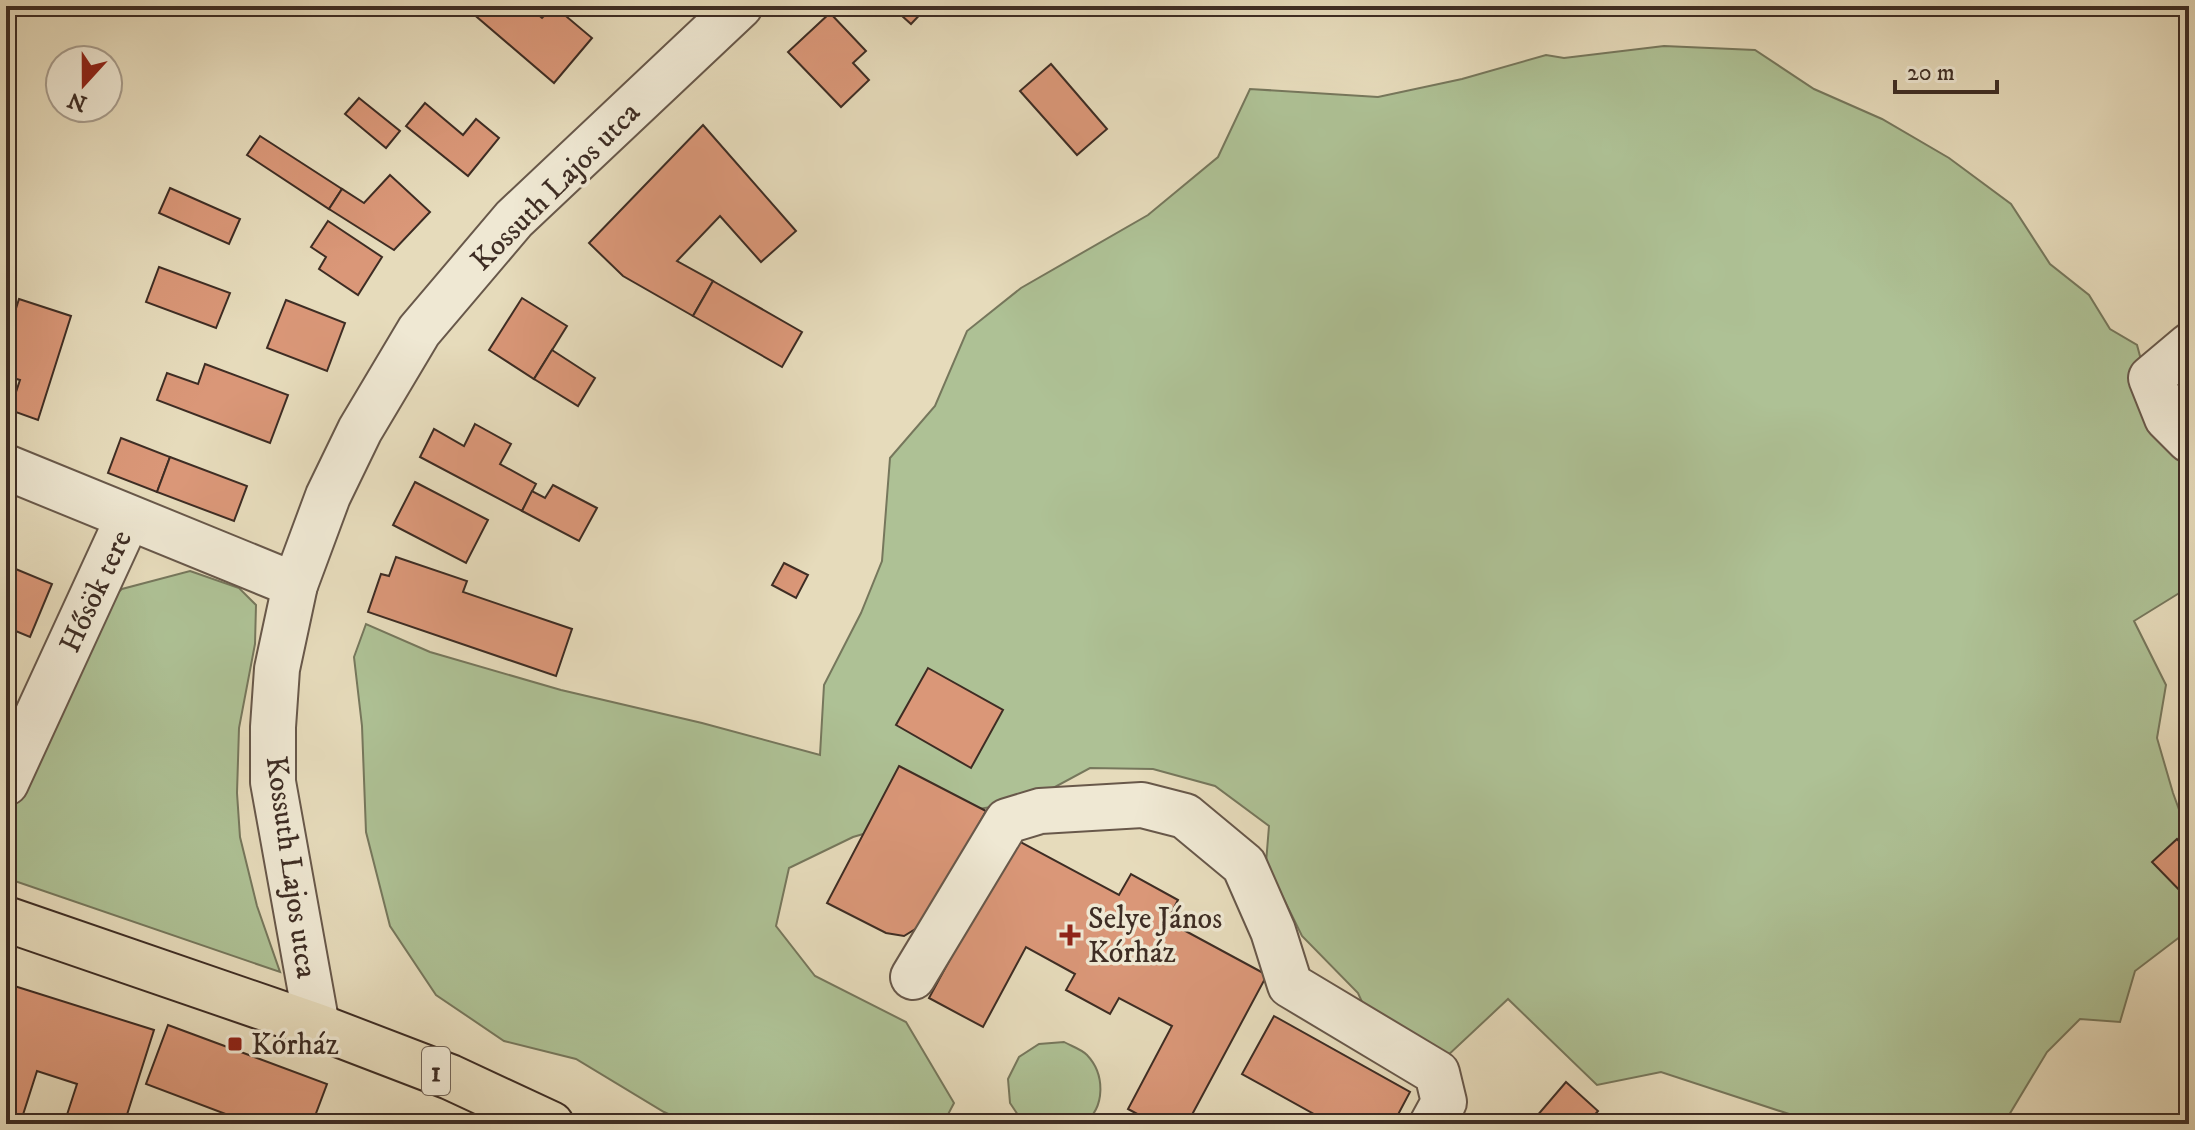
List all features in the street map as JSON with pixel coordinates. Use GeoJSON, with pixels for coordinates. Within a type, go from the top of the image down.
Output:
{"type":"FeatureCollection","features":[{"type":"Feature","properties":{"kind":"main road","name":"1"},"geometry":{"type":"LineString","coordinates":[[6,919],[317,1026],[450,1077],[551,1124]]}},
{"type":"Feature","properties":{"kind":"street","name":"Kossuth Lajos utca"},"geometry":{"type":"LineString","coordinates":[[317,1026],[273,782],[277,669],[295,585],[328,496],[360,430],[419,331],[514,219],[740,6]]}},
{"type":"Feature","properties":{"kind":"street"},"geometry":{"type":"LineString","coordinates":[[2189,346],[2151,378],[2167,418],[2189,440]]}},
{"type":"Feature","properties":{"kind":"street"},"geometry":{"type":"LineString","coordinates":[[6,467],[128,518]]}},
{"type":"Feature","properties":{"kind":"street","name":"Hősök tere"},"geometry":{"type":"LineString","coordinates":[[6,783],[17,730],[128,518],[295,585]]}},
{"type":"Feature","properties":{"kind":"street"},"geometry":{"type":"LineString","coordinates":[[913,977],[1007,821],[1040,811],[1142,805],[1185,816],[1244,865],[1273,931],[1290,985],[1437,1073],[1444,1102],[1432,1124]]}},
{"type":"Feature","properties":{"kind":"green space"},"geometry":{"type":"Polygon","coordinates":[[[1664,46],[1755,50],[1814,89],[1882,119],[1949,158],[2011,204],[2050,264],[2089,295],[2110,329],[2137,345],[2151,397],[2189,455],[2189,587],[2134,621],[2166,685],[2157,738],[2189,837],[2189,882],[2181,936],[2135,971],[2120,1022],[2080,1019],[2047,1052],[2009,1115],[1996,1124],[1804,1124],[1795,1116],[1661,1072],[1597,1085],[1508,999],[1444,1059],[1382,1046],[1358,993],[1302,936],[1266,863],[1269,826],[1215,786],[1153,769],[1090,768],[1029,801],[915,819],[853,837],[789,868],[776,926],[815,976],[906,1022],[954,1103],[943,1124],[690,1124],[664,1112],[576,1059],[504,1041],[436,995],[390,926],[366,832],[362,726],[354,657],[366,624],[430,652],[561,690],[820,755],[824,685],[861,613],[882,561],[890,458],[935,406],[967,331],[1021,288],[1148,215],[1218,157],[1250,89],[1378,97],[1462,79],[1546,55],[1564,58],[1664,46]]]}},
{"type":"Feature","properties":{"kind":"green space"},"geometry":{"type":"Polygon","coordinates":[[[190,571],[239,588],[256,605],[255,644],[239,728],[237,793],[240,837],[257,906],[280,972],[6,878],[6,786],[74,629],[122,589],[190,571]]]}},
{"type":"Feature","properties":{"kind":"green space"},"geometry":{"type":"Polygon","coordinates":[[[1064,1042],[1079,1049],[1093,1063],[1100,1081],[1096,1109],[1083,1124],[1024,1124],[1010,1103],[1008,1079],[1019,1057],[1039,1044],[1064,1042]]]}},
{"type":"Feature","properties":{"kind":"building"},"geometry":{"type":"Polygon","coordinates":[[[464,6],[528,6],[542,18],[554,6],[592,38],[554,83],[464,6]]]}},
{"type":"Feature","properties":{"kind":"building"},"geometry":{"type":"Polygon","coordinates":[[[891,6],[928,6],[911,24],[891,6]]]}},
{"type":"Feature","properties":{"kind":"building"},"geometry":{"type":"Polygon","coordinates":[[[830,13],[866,51],[853,63],[869,80],[841,107],[788,52],[830,13]]]}},
{"type":"Feature","properties":{"kind":"building"},"geometry":{"type":"Polygon","coordinates":[[[1051,64],[1107,129],[1077,155],[1020,91],[1051,64]]]}},
{"type":"Feature","properties":{"kind":"building"},"geometry":{"type":"Polygon","coordinates":[[[359,98],[400,131],[386,148],[345,114],[359,98]]]}},
{"type":"Feature","properties":{"kind":"building"},"geometry":{"type":"Polygon","coordinates":[[[425,103],[463,135],[476,119],[499,138],[468,176],[406,126],[425,103]]]}},
{"type":"Feature","properties":{"kind":"building"},"geometry":{"type":"Polygon","coordinates":[[[703,125],[796,231],[761,262],[720,216],[677,261],[713,281],[693,316],[623,276],[589,243],[703,125]]]}},
{"type":"Feature","properties":{"kind":"building"},"geometry":{"type":"Polygon","coordinates":[[[260,136],[342,189],[329,209],[247,155],[260,136]]]}},
{"type":"Feature","properties":{"kind":"building"},"geometry":{"type":"Polygon","coordinates":[[[390,175],[430,212],[394,250],[329,209],[342,189],[364,203],[390,175]]]}},
{"type":"Feature","properties":{"kind":"building"},"geometry":{"type":"Polygon","coordinates":[[[170,188],[240,219],[229,244],[159,213],[170,188]]]}},
{"type":"Feature","properties":{"kind":"building"},"geometry":{"type":"Polygon","coordinates":[[[328,221],[382,257],[358,295],[319,269],[326,257],[311,247],[328,221]]]}},
{"type":"Feature","properties":{"kind":"building"},"geometry":{"type":"Polygon","coordinates":[[[159,267],[230,293],[216,328],[146,302],[159,267]]]}},
{"type":"Feature","properties":{"kind":"building"},"geometry":{"type":"Polygon","coordinates":[[[713,281],[802,332],[782,367],[693,316],[713,281]]]}},
{"type":"Feature","properties":{"kind":"building"},"geometry":{"type":"Polygon","coordinates":[[[522,298],[567,326],[534,379],[489,350],[522,298]]]}},
{"type":"Feature","properties":{"kind":"building"},"geometry":{"type":"Polygon","coordinates":[[[19,299],[71,316],[38,420],[10,410],[20,380],[6,376],[6,340],[19,299]]]}},
{"type":"Feature","properties":{"kind":"building"},"geometry":{"type":"Polygon","coordinates":[[[286,300],[345,323],[327,371],[267,348],[286,300]]]}},
{"type":"Feature","properties":{"kind":"building"},"geometry":{"type":"Polygon","coordinates":[[[552,350],[595,378],[578,406],[534,379],[552,350]]]}},
{"type":"Feature","properties":{"kind":"building"},"geometry":{"type":"Polygon","coordinates":[[[205,364],[288,395],[270,443],[157,400],[167,373],[198,384],[205,364]]]}},
{"type":"Feature","properties":{"kind":"building"},"geometry":{"type":"Polygon","coordinates":[[[475,424],[511,444],[500,464],[536,484],[522,511],[420,457],[434,429],[464,446],[475,424]]]}},
{"type":"Feature","properties":{"kind":"building"},"geometry":{"type":"Polygon","coordinates":[[[121,438],[170,457],[157,492],[108,473],[121,438]]]}},
{"type":"Feature","properties":{"kind":"building"},"geometry":{"type":"Polygon","coordinates":[[[170,457],[247,486],[234,521],[157,492],[170,457]]]}},
{"type":"Feature","properties":{"kind":"building"},"geometry":{"type":"Polygon","coordinates":[[[415,482],[488,520],[466,563],[393,525],[415,482]]]}},
{"type":"Feature","properties":{"kind":"building"},"geometry":{"type":"Polygon","coordinates":[[[553,485],[597,508],[579,541],[522,511],[532,491],[545,498],[553,485]]]}},
{"type":"Feature","properties":{"kind":"building"},"geometry":{"type":"Polygon","coordinates":[[[396,557],[467,581],[463,592],[572,629],[556,676],[368,612],[381,574],[389,576],[396,557]]]}},
{"type":"Feature","properties":{"kind":"building"},"geometry":{"type":"Polygon","coordinates":[[[784,563],[808,575],[796,598],[772,585],[784,563]]]}},
{"type":"Feature","properties":{"kind":"building"},"geometry":{"type":"Polygon","coordinates":[[[6,565],[52,584],[30,637],[6,627],[6,565]]]}},
{"type":"Feature","properties":{"kind":"building"},"geometry":{"type":"Polygon","coordinates":[[[928,668],[1003,710],[971,768],[896,725],[928,668]]]}},
{"type":"Feature","properties":{"kind":"building"},"geometry":{"type":"Polygon","coordinates":[[[899,766],[986,811],[925,923],[904,936],[886,933],[827,903],[899,766]]]}},
{"type":"Feature","properties":{"kind":"building","name":"Selye János Kórház"},"geometry":{"type":"Polygon","coordinates":[[[1015,839],[1119,895],[1131,874],[1178,900],[1167,921],[1267,975],[1187,1124],[1156,1124],[1128,1109],[1172,1026],[1119,998],[1110,1014],[1066,990],[1075,974],[1026,947],[983,1027],[929,998],[1015,839]]]}},
{"type":"Feature","properties":{"kind":"building"},"geometry":{"type":"Polygon","coordinates":[[[2177,839],[2189,852],[2189,900],[2152,862],[2177,839]]]}},
{"type":"Feature","properties":{"kind":"building"},"geometry":{"type":"Polygon","coordinates":[[[8,984],[154,1030],[124,1124],[64,1124],[77,1084],[37,1071],[20,1124],[6,1124],[8,984]]]}},
{"type":"Feature","properties":{"kind":"building"},"geometry":{"type":"Polygon","coordinates":[[[1274,1016],[1410,1092],[1393,1124],[1332,1124],[1242,1074],[1274,1016]]]}},
{"type":"Feature","properties":{"kind":"building"},"geometry":{"type":"Polygon","coordinates":[[[168,1025],[327,1084],[312,1124],[252,1124],[146,1084],[168,1025]]]}},
{"type":"Feature","properties":{"kind":"building"},"geometry":{"type":"Polygon","coordinates":[[[1566,1082],[1598,1111],[1587,1124],[1530,1124],[1566,1082]]]}},
{"type":"Feature","properties":{"kind":"place","name":"Selye János Kórház"},"geometry":{"type":"Point","coordinates":[1070,935]}},
{"type":"Feature","properties":{"kind":"place","name":"Kórház"},"geometry":{"type":"Point","coordinates":[235,1044]}}]}
